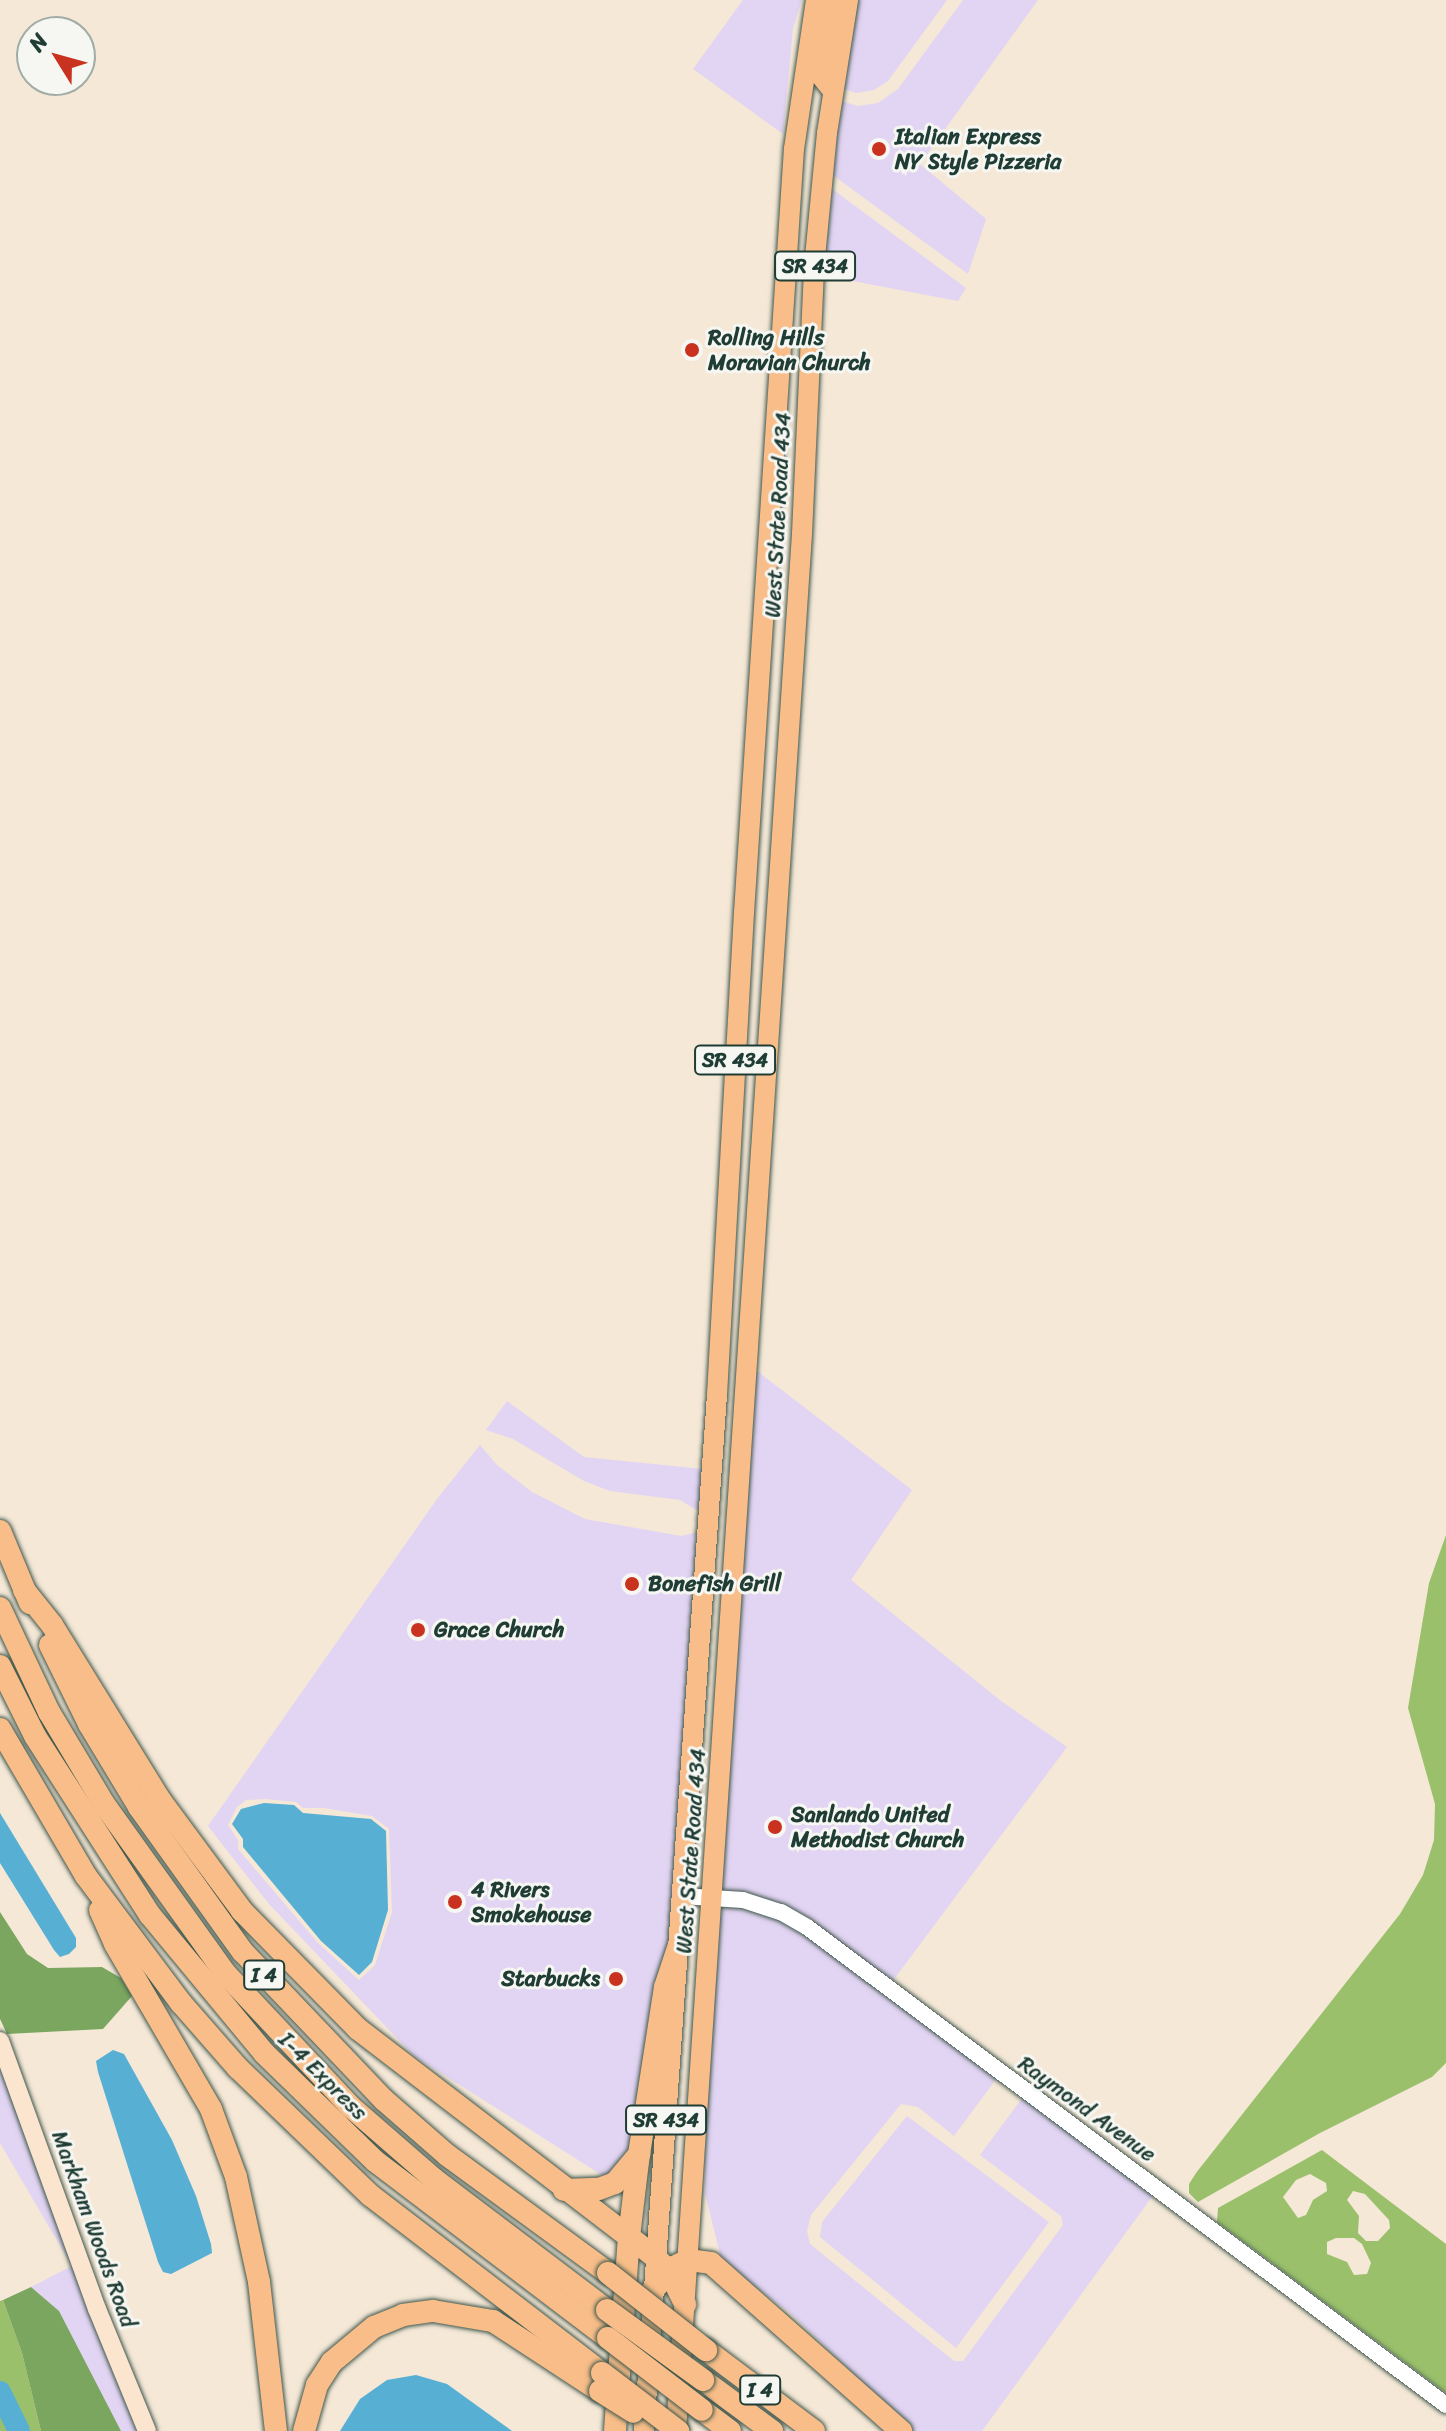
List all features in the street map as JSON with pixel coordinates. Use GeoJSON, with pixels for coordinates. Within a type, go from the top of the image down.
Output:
{"type":"FeatureCollection","features":[{"type":"Feature","properties":{"kind":"highway","name":"I 4"},"geometry":{"type":"LineString","coordinates":[[0,1531],[24,1590],[89,1724],[139,1807],[243,1952],[384,2100],[447,2155],[608,2273],[814,2431]]}},
{"type":"Feature","properties":{"kind":"highway"},"geometry":{"type":"LineString","coordinates":[[24,1590],[52,1625],[160,1800],[242,1911],[358,2029],[629,2237],[670,2262],[711,2263],[901,2431]]}},
{"type":"Feature","properties":{"kind":"highway","name":"I-4 Express"},"geometry":{"type":"LineString","coordinates":[[0,1608],[49,1712],[104,1804],[225,1973],[351,2107],[435,2180],[772,2431]]}},
{"type":"Feature","properties":{"kind":"highway","name":"I-4 Express"},"geometry":{"type":"LineString","coordinates":[[0,1666],[35,1736],[150,1915],[264,2053],[375,2161],[730,2431]]}},
{"type":"Feature","properties":{"kind":"highway"},"geometry":{"type":"LineString","coordinates":[[0,1729],[86,1876],[181,2003],[298,2129],[370,2195],[441,2253],[601,2382],[668,2431]]}},
{"type":"Feature","properties":{"kind":"highway"},"geometry":{"type":"LineString","coordinates":[[86,1876],[115,1944],[211,2109],[236,2177],[259,2282],[276,2431]]}},
{"type":"Feature","properties":{"kind":"highway"},"geometry":{"type":"LineString","coordinates":[[615,2431],[629,2237],[640,2153],[661,2033],[665,1987],[679,1945]]}},
{"type":"Feature","properties":{"kind":"highway"},"geometry":{"type":"LineString","coordinates":[[564,2190],[599,2189],[615,2183],[640,2153]]}},
{"type":"Feature","properties":{"kind":"highway"},"geometry":{"type":"LineString","coordinates":[[652,2291],[670,2262]]}},
{"type":"Feature","properties":{"kind":"highway"},"geometry":{"type":"LineString","coordinates":[[670,2262],[685,2304]]}},
{"type":"Feature","properties":{"kind":"highway"},"geometry":{"type":"LineString","coordinates":[[304,2431],[317,2385],[332,2362],[352,2343],[374,2327],[403,2315],[433,2311],[493,2321],[601,2382],[677,2431]]}},
{"type":"Feature","properties":{"kind":"main road","name":"SR 434"},"geometry":{"type":"LineString","coordinates":[[670,2262],[679,1945],[717,1395],[744,913],[794,149],[816,0]]}},
{"type":"Feature","properties":{"kind":"main road"},"geometry":{"type":"LineString","coordinates":[[830,0],[819,63],[820,75],[833,91]]}},
{"type":"Feature","properties":{"kind":"main road","name":"West State Road 434"},"geometry":{"type":"LineString","coordinates":[[769,1032],[802,534],[814,268],[833,91],[848,0]]}},
{"type":"Feature","properties":{"kind":"main road"},"geometry":{"type":"LineString","coordinates":[[794,149],[806,161],[811,186],[807,241],[814,268]]}},
{"type":"Feature","properties":{"kind":"main road"},"geometry":{"type":"LineString","coordinates":[[744,913],[758,916],[763,922],[759,1003],[769,1032]]}},
{"type":"Feature","properties":{"kind":"main road","name":"SR 434"},"geometry":{"type":"LineString","coordinates":[[728,1668],[769,1032]]}},
{"type":"Feature","properties":{"kind":"main road"},"geometry":{"type":"LineString","coordinates":[[717,1395],[723,1433],[722,1504],[736,1529]]}},
{"type":"Feature","properties":{"kind":"main road"},"geometry":{"type":"LineString","coordinates":[[708,1524],[716,1527],[721,1539],[718,1632],[728,1668]]}},
{"type":"Feature","properties":{"kind":"main road","name":"West State Road 434"},"geometry":{"type":"LineString","coordinates":[[670,2262],[703,2032],[728,1668]]}},
{"type":"Feature","properties":{"kind":"main road","name":"Markham Woods Road"},"geometry":{"type":"LineString","coordinates":[[0,2041],[97,2309],[147,2431]]}},
{"type":"Feature","properties":{"kind":"main road"},"geometry":{"type":"LineString","coordinates":[[644,2431],[652,2291]]}},
{"type":"Feature","properties":{"kind":"main road"},"geometry":{"type":"LineString","coordinates":[[677,2431],[685,2304]]}},
{"type":"Feature","properties":{"kind":"street","name":"Raymond Avenue"},"geometry":{"type":"LineString","coordinates":[[682,1896],[710,1897],[763,1906],[818,1934],[1446,2405]]}},
{"type":"Feature","properties":{"kind":"shaded area"},"geometry":{"type":"Polygon","coordinates":[[[743,0],[802,0],[793,28],[783,134],[693,69],[743,0]]]}},
{"type":"Feature","properties":{"kind":"shaded area"},"geometry":{"type":"Polygon","coordinates":[[[856,0],[947,0],[888,81],[874,90],[856,93],[840,87],[856,0]]]}},
{"type":"Feature","properties":{"kind":"shaded area"},"geometry":{"type":"Polygon","coordinates":[[[963,0],[1038,0],[920,164],[986,219],[968,274],[830,173],[838,100],[858,106],[878,103],[898,89],[963,0]]]}},
{"type":"Feature","properties":{"kind":"shaded area"},"geometry":{"type":"Polygon","coordinates":[[[828,186],[966,288],[958,301],[821,275],[828,186]]]}},
{"type":"Feature","properties":{"kind":"shaded area"},"geometry":{"type":"Polygon","coordinates":[[[752,1367],[912,1490],[851,1580],[1001,1701],[1067,1747],[892,1982],[833,1937],[717,1891],[737,1666],[752,1367]]]}},
{"type":"Feature","properties":{"kind":"shaded area"},"geometry":{"type":"Polygon","coordinates":[[[507,1401],[584,1457],[703,1469],[700,1512],[680,1500],[610,1491],[584,1481],[513,1439],[486,1430],[507,1401]]]}},
{"type":"Feature","properties":{"kind":"shaded area"},"geometry":{"type":"Polygon","coordinates":[[[480,1445],[497,1465],[532,1492],[585,1519],[681,1536],[698,1532],[668,1958],[633,2150],[608,2179],[414,2056],[269,1904],[208,1826],[437,1499],[480,1445]],[[246,1800],[237,1807],[228,1825],[238,1840],[238,1849],[318,1943],[359,1980],[375,1965],[392,1912],[389,1829],[372,1816],[324,1808],[303,1808],[296,1802],[246,1800]]]}},
{"type":"Feature","properties":{"kind":"shaded area"},"geometry":{"type":"Polygon","coordinates":[[[716,1904],[743,1906],[779,1918],[804,1932],[997,2078],[954,2136],[918,2107],[901,2104],[811,2215],[807,2231],[810,2244],[954,2361],[963,2361],[1063,2225],[1061,2216],[980,2155],[1023,2097],[1154,2194],[982,2431],[913,2431],[790,2313],[722,2262],[705,2193],[705,2106],[716,1904]]]}},
{"type":"Feature","properties":{"kind":"shaded area"},"geometry":{"type":"Polygon","coordinates":[[[0,2060],[140,2431],[121,2431],[59,2312],[31,2287],[72,2266],[0,2143],[0,2060]]]}},
{"type":"Feature","properties":{"kind":"shaded area"},"geometry":{"type":"Polygon","coordinates":[[[907,2116],[1049,2222],[956,2348],[820,2237],[822,2222],[907,2116]]]}},
{"type":"Feature","properties":{"kind":"green space"},"geometry":{"type":"Polygon","coordinates":[[[1446,1535],[1446,2063],[1432,2077],[1320,2133],[1198,2202],[1189,2193],[1189,2184],[1196,2173],[1400,1914],[1423,1875],[1434,1840],[1435,1804],[1408,1708],[1429,1583],[1446,1535]]]}},
{"type":"Feature","properties":{"kind":"green space"},"geometry":{"type":"Polygon","coordinates":[[[0,1912],[27,1954],[48,1968],[102,1967],[121,1978],[132,1996],[103,2029],[7,2034],[0,2019],[0,1912]]]}},
{"type":"Feature","properties":{"kind":"green space"},"geometry":{"type":"Polygon","coordinates":[[[1322,2150],[1446,2244],[1446,2393],[1217,2222],[1218,2208],[1322,2150]],[[1310,2174],[1296,2180],[1283,2197],[1298,2218],[1306,2215],[1313,2200],[1327,2191],[1326,2183],[1310,2174]],[[1353,2191],[1347,2200],[1359,2216],[1358,2233],[1366,2241],[1378,2241],[1390,2228],[1389,2220],[1365,2194],[1353,2191]],[[1336,2238],[1327,2242],[1327,2254],[1347,2262],[1354,2275],[1367,2274],[1371,2263],[1362,2244],[1354,2238],[1336,2238]]]}},
{"type":"Feature","properties":{"kind":"green space"},"geometry":{"type":"Polygon","coordinates":[[[31,2287],[59,2311],[121,2431],[41,2431],[22,2353],[3,2300],[31,2287]]]}},
{"type":"Feature","properties":{"kind":"green space"},"geometry":{"type":"Polygon","coordinates":[[[3,2300],[22,2353],[41,2431],[0,2431],[0,2301],[3,2300]]]}},
{"type":"Feature","properties":{"kind":"water"},"geometry":{"type":"Polygon","coordinates":[[[264,1803],[294,1805],[303,1813],[371,1819],[386,1831],[388,1910],[372,1962],[359,1975],[321,1941],[243,1847],[243,1839],[232,1824],[241,1809],[264,1803]]]}},
{"type":"Feature","properties":{"kind":"water"},"geometry":{"type":"Polygon","coordinates":[[[0,1813],[76,1938],[76,1947],[69,1954],[60,1957],[54,1950],[0,1863],[0,1813]]]}},
{"type":"Feature","properties":{"kind":"water"},"geometry":{"type":"Polygon","coordinates":[[[113,2050],[124,2054],[172,2140],[196,2196],[211,2244],[212,2253],[171,2274],[163,2272],[158,2262],[98,2072],[96,2061],[113,2050]]]}},
{"type":"Feature","properties":{"kind":"water"},"geometry":{"type":"Polygon","coordinates":[[[416,2375],[447,2384],[512,2431],[340,2431],[360,2399],[387,2380],[416,2375]]]}},
{"type":"Feature","properties":{"kind":"waterway"},"geometry":{"type":"LineString","coordinates":[[0,2392],[19,2431]]}},
{"type":"Feature","properties":{"kind":"place","name":"Italian Express NY Style Pizzeria"},"geometry":{"type":"Point","coordinates":[879,149]}},
{"type":"Feature","properties":{"kind":"place","name":"Rolling Hills Moravian Church"},"geometry":{"type":"Point","coordinates":[692,350]}},
{"type":"Feature","properties":{"kind":"place","name":"Bonefish Grill"},"geometry":{"type":"Point","coordinates":[632,1584]}},
{"type":"Feature","properties":{"kind":"place","name":"Grace Church"},"geometry":{"type":"Point","coordinates":[418,1630]}},
{"type":"Feature","properties":{"kind":"place","name":"Sanlando United Methodist Church"},"geometry":{"type":"Point","coordinates":[775,1827]}},
{"type":"Feature","properties":{"kind":"place","name":"4 Rivers Smokehouse"},"geometry":{"type":"Point","coordinates":[455,1902]}},
{"type":"Feature","properties":{"kind":"place","name":"Starbucks"},"geometry":{"type":"Point","coordinates":[616,1979]}}]}
